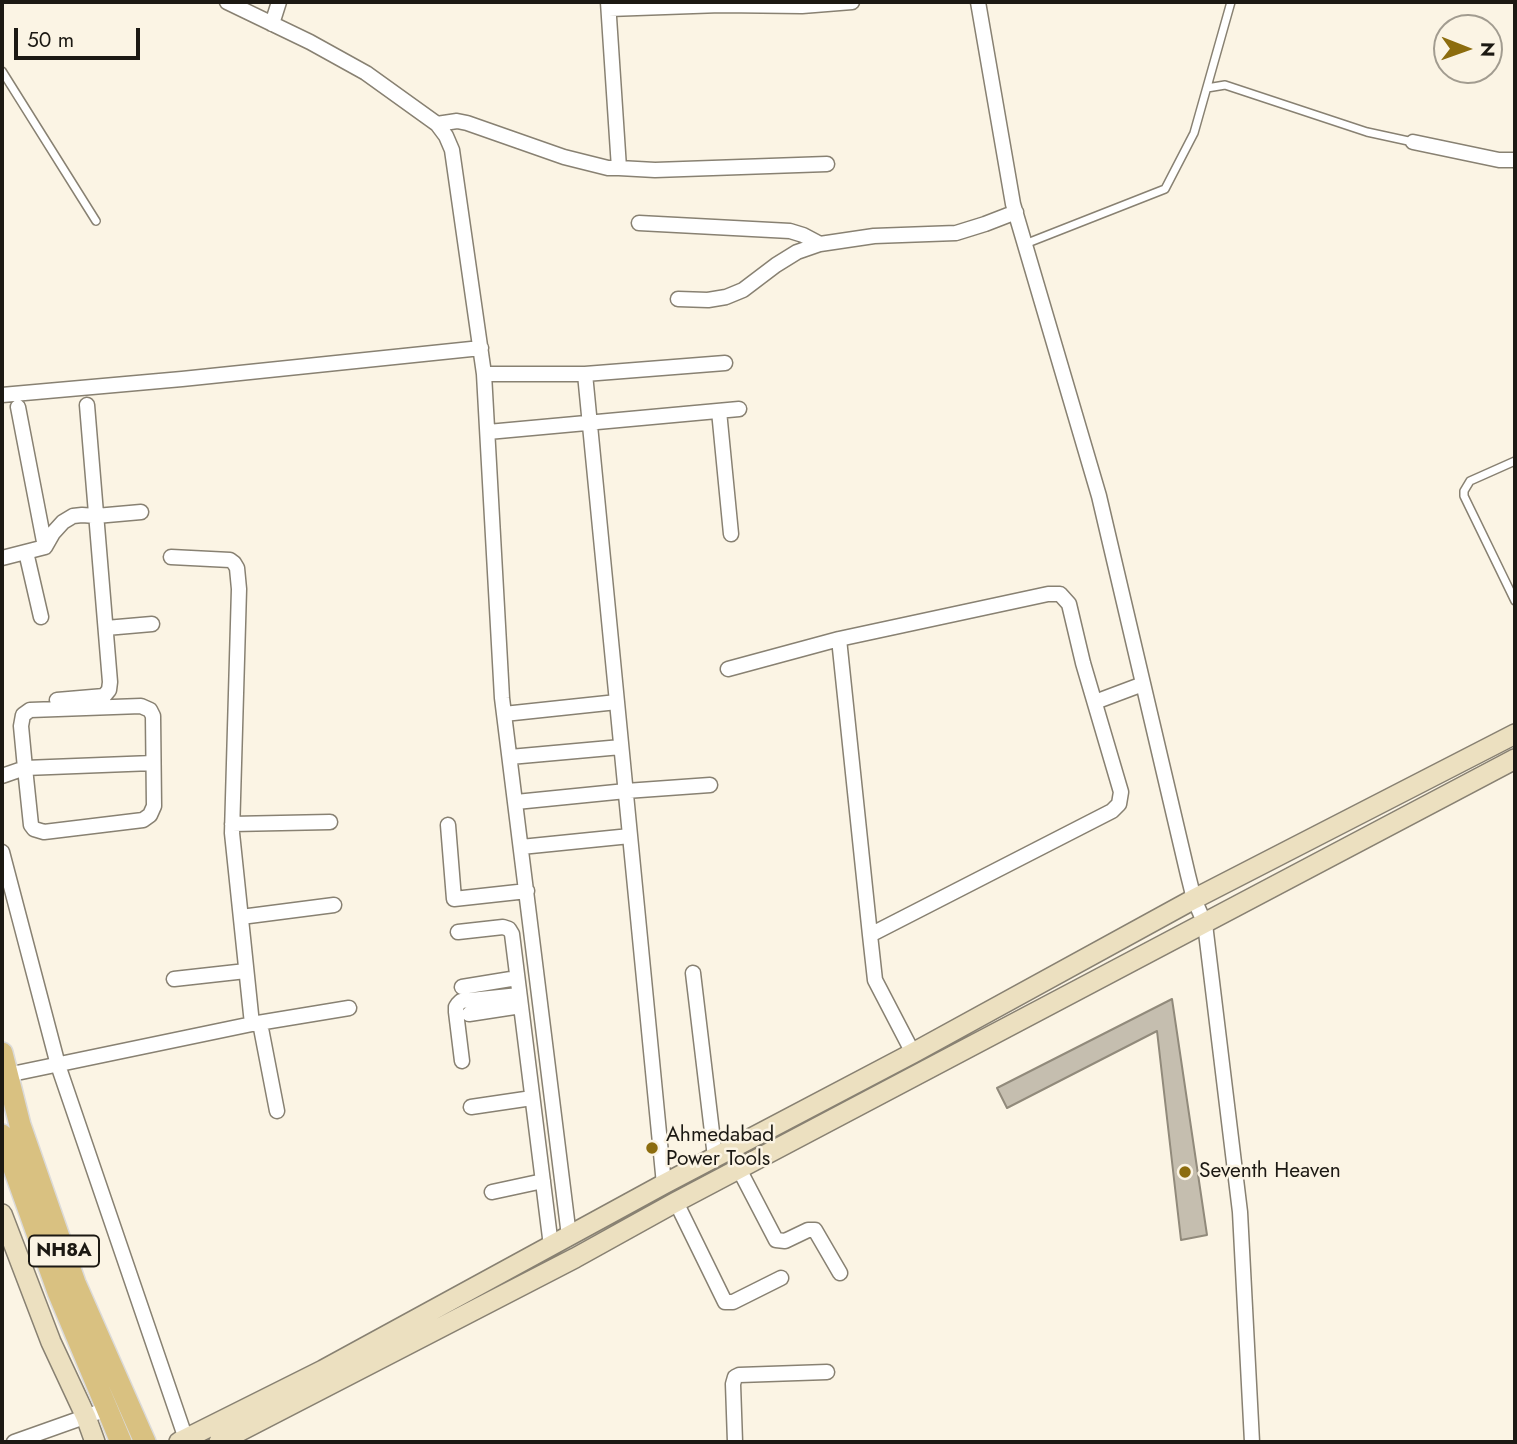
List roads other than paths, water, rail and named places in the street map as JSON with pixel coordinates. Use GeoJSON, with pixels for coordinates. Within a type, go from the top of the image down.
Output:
{"type":"FeatureCollection","features":[{"type":"Feature","properties":{"kind":"main road","name":"NH8A"},"geometry":{"type":"LineString","coordinates":[[2,1054],[20,1125],[75,1283],[145,1442]]}},
{"type":"Feature","properties":{"kind":"main road","name":"NH8A"},"geometry":{"type":"LineString","coordinates":[[2,1135],[58,1292],[121,1442]]}},
{"type":"Feature","properties":{"kind":"street"},"geometry":{"type":"LineString","coordinates":[[227,2],[310,42],[366,73],[437,124],[452,150],[484,374],[504,714],[569,1236]]}},
{"type":"Feature","properties":{"kind":"street"},"geometry":{"type":"LineString","coordinates":[[272,24],[279,2]]}},
{"type":"Feature","properties":{"kind":"street"},"geometry":{"type":"LineString","coordinates":[[619,168],[608,6],[852,2]]}},
{"type":"Feature","properties":{"kind":"street"},"geometry":{"type":"LineString","coordinates":[[978,2],[1016,212],[1099,496],[1194,900],[1205,924],[1240,1212],[1252,1442]]}},
{"type":"Feature","properties":{"kind":"street"},"geometry":{"type":"LineString","coordinates":[[437,124],[457,121],[467,123],[564,157],[619,168],[655,170],[827,164]]}},
{"type":"Feature","properties":{"kind":"street"},"geometry":{"type":"LineString","coordinates":[[1413,142],[1499,160],[1515,160]]}},
{"type":"Feature","properties":{"kind":"street"},"geometry":{"type":"LineString","coordinates":[[678,299],[726,298],[743,290],[786,258],[808,247],[874,236],[956,233],[1016,212]]}},
{"type":"Feature","properties":{"kind":"street"},"geometry":{"type":"LineString","coordinates":[[639,223],[790,231],[820,244]]}},
{"type":"Feature","properties":{"kind":"street"},"geometry":{"type":"LineString","coordinates":[[2,395],[481,348]]}},
{"type":"Feature","properties":{"kind":"street"},"geometry":{"type":"LineString","coordinates":[[484,374],[585,374],[726,363]]}},
{"type":"Feature","properties":{"kind":"street"},"geometry":{"type":"LineString","coordinates":[[585,374],[664,1184]]}},
{"type":"Feature","properties":{"kind":"street"},"geometry":{"type":"LineString","coordinates":[[57,700],[104,696],[109,690],[110,682],[87,405]]}},
{"type":"Feature","properties":{"kind":"street"},"geometry":{"type":"LineString","coordinates":[[18,407],[45,547]]}},
{"type":"Feature","properties":{"kind":"street"},"geometry":{"type":"LineString","coordinates":[[488,432],[739,409]]}},
{"type":"Feature","properties":{"kind":"street"},"geometry":{"type":"LineString","coordinates":[[719,411],[731,534]]}},
{"type":"Feature","properties":{"kind":"street"},"geometry":{"type":"LineString","coordinates":[[2,558],[45,547],[53,533],[73,516],[141,512]]}},
{"type":"Feature","properties":{"kind":"street"},"geometry":{"type":"LineString","coordinates":[[26,552],[41,617]]}},
{"type":"Feature","properties":{"kind":"street"},"geometry":{"type":"LineString","coordinates":[[171,557],[230,560],[237,568],[239,589],[232,824],[246,971],[277,1111]]}},
{"type":"Feature","properties":{"kind":"street"},"geometry":{"type":"LineString","coordinates":[[728,669],[839,639],[1048,594],[1060,594],[1069,604],[1083,663],[1121,792],[1119,804],[1112,811],[870,935]]}},
{"type":"Feature","properties":{"kind":"street"},"geometry":{"type":"LineString","coordinates":[[106,628],[152,624]]}},
{"type":"Feature","properties":{"kind":"street"},"geometry":{"type":"LineString","coordinates":[[839,639],[875,980],[913,1053]]}},
{"type":"Feature","properties":{"kind":"street"},"geometry":{"type":"LineString","coordinates":[[1094,702],[1143,684]]}},
{"type":"Feature","properties":{"kind":"street"},"geometry":{"type":"LineString","coordinates":[[504,714],[617,702]]}},
{"type":"Feature","properties":{"kind":"street"},"geometry":{"type":"LineString","coordinates":[[141,706],[153,716],[154,806],[150,815],[143,820],[44,832],[34,829],[31,825],[25,768],[21,719],[30,710],[141,706]]}},
{"type":"Feature","properties":{"kind":"street"},"geometry":{"type":"LineString","coordinates":[[2,852],[58,1065],[184,1441],[323,1370],[1194,900],[1515,734]]}},
{"type":"Feature","properties":{"kind":"street"},"geometry":{"type":"LineString","coordinates":[[510,757],[621,747]]}},
{"type":"Feature","properties":{"kind":"street"},"geometry":{"type":"LineString","coordinates":[[219,1442],[575,1258],[676,1202],[1515,759]]}},
{"type":"Feature","properties":{"kind":"street"},"geometry":{"type":"LineString","coordinates":[[2,776],[25,768],[153,762]]}},
{"type":"Feature","properties":{"kind":"street"},"geometry":{"type":"LineString","coordinates":[[516,802],[709,785]]}},
{"type":"Feature","properties":{"kind":"street"},"geometry":{"type":"LineString","coordinates":[[232,824],[330,822]]}},
{"type":"Feature","properties":{"kind":"street"},"geometry":{"type":"LineString","coordinates":[[448,825],[454,899],[527,891]]}},
{"type":"Feature","properties":{"kind":"street"},"geometry":{"type":"LineString","coordinates":[[521,847],[630,836]]}},
{"type":"Feature","properties":{"kind":"street"},"geometry":{"type":"LineString","coordinates":[[241,917],[334,905]]}},
{"type":"Feature","properties":{"kind":"street"},"geometry":{"type":"LineString","coordinates":[[458,932],[503,927],[509,929],[512,934],[551,1246]]}},
{"type":"Feature","properties":{"kind":"street"},"geometry":{"type":"LineString","coordinates":[[174,979],[246,971]]}},
{"type":"Feature","properties":{"kind":"street"},"geometry":{"type":"LineString","coordinates":[[693,973],[715,1157]]}},
{"type":"Feature","properties":{"kind":"street"},"geometry":{"type":"LineString","coordinates":[[462,987],[517,978]]}},
{"type":"Feature","properties":{"kind":"street"},"geometry":{"type":"LineString","coordinates":[[469,1014],[520,1000]]}},
{"type":"Feature","properties":{"kind":"street"},"geometry":{"type":"LineString","coordinates":[[462,1061],[456,1012],[458,1004],[520,1000]]}},
{"type":"Feature","properties":{"kind":"street"},"geometry":{"type":"LineString","coordinates":[[7,1075],[256,1023],[349,1008]]}},
{"type":"Feature","properties":{"kind":"street"},"geometry":{"type":"LineString","coordinates":[[471,1107],[532,1098]]}},
{"type":"Feature","properties":{"kind":"street"},"geometry":{"type":"LineString","coordinates":[[739,1169],[776,1240],[785,1241],[807,1230],[815,1230],[840,1273]]}},
{"type":"Feature","properties":{"kind":"street"},"geometry":{"type":"LineString","coordinates":[[492,1192],[543,1181]]}},
{"type":"Feature","properties":{"kind":"street"},"geometry":{"type":"LineString","coordinates":[[676,1202],[725,1302],[733,1302],[781,1278]]}},
{"type":"Feature","properties":{"kind":"street"},"geometry":{"type":"LineString","coordinates":[[2,1214],[51,1342],[95,1442]]}},
{"type":"Feature","properties":{"kind":"street"},"geometry":{"type":"LineString","coordinates":[[735,1442],[735,1377],[827,1372]]}},
{"type":"Feature","properties":{"kind":"street"},"geometry":{"type":"LineString","coordinates":[[14,1442],[107,1409]]}},
{"type":"Feature","properties":{"kind":"lane"},"geometry":{"type":"LineString","coordinates":[[1025,244],[1164,189],[1194,133],[1231,2]]}},
{"type":"Feature","properties":{"kind":"lane"},"geometry":{"type":"LineString","coordinates":[[2,71],[96,221]]}},
{"type":"Feature","properties":{"kind":"lane"},"geometry":{"type":"LineString","coordinates":[[1207,88],[1226,85],[1367,132],[1413,142]]}},
{"type":"Feature","properties":{"kind":"lane"},"geometry":{"type":"LineString","coordinates":[[1515,461],[1470,481],[1464,491],[1464,496],[1515,601]]}},
{"type":"Feature","properties":{"kind":"place","name":"Ahmedabad Power Tools"},"geometry":{"type":"Point","coordinates":[652,1148]}},
{"type":"Feature","properties":{"kind":"place","name":"Seventh Heaven"},"geometry":{"type":"Point","coordinates":[1185,1172]}}]}
